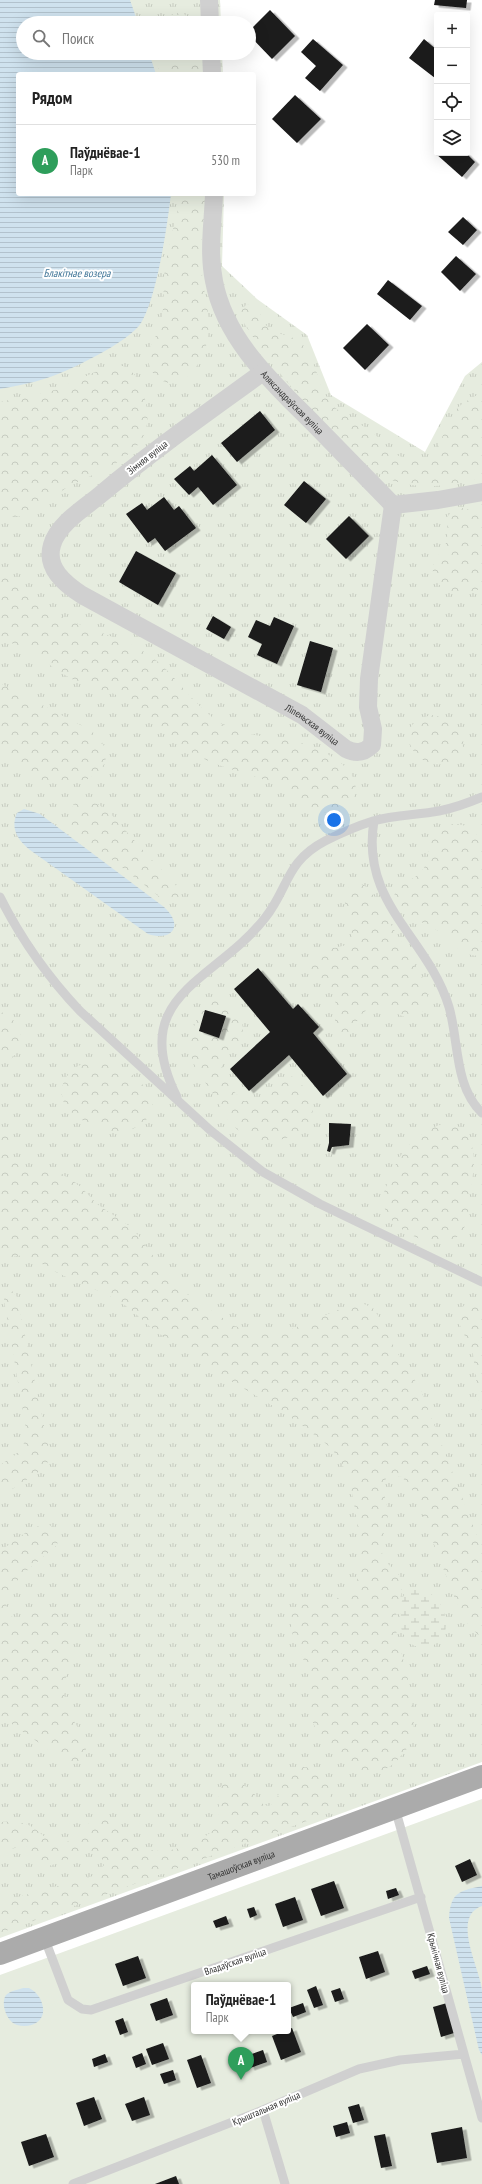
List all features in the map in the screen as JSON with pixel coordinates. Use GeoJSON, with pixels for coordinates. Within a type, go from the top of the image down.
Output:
{"type":"FeatureCollection","features":[{"type":"Feature","properties":{"kind":"main road","name":"Тамашоўская вуліца"},"geometry":{"type":"LineString","coordinates":[[0,1954],[482,1776]]}},
{"type":"Feature","properties":{"kind":"street"},"geometry":{"type":"LineString","coordinates":[[209,0],[210,16]]}},
{"type":"Feature","properties":{"kind":"street"},"geometry":{"type":"LineString","coordinates":[[211,60],[212,72]]}},
{"type":"Feature","properties":{"kind":"street","name":"Аляксандраўская вуліца"},"geometry":{"type":"LineString","coordinates":[[214,196],[211,245],[214,282],[222,308],[233,330],[263,372],[393,505]]}},
{"type":"Feature","properties":{"kind":"street","name":"Зімняя вуліца"},"geometry":{"type":"LineString","coordinates":[[51,559],[52,544],[60,531],[72,518],[136,465],[263,372]]}},
{"type":"Feature","properties":{"kind":"street"},"geometry":{"type":"LineString","coordinates":[[393,505],[438,500],[482,492]]}},
{"type":"Feature","properties":{"kind":"street","name":"Ліпеньская вуліца"},"geometry":{"type":"LineString","coordinates":[[51,559],[61,580],[70,588],[302,715],[346,749],[361,753],[372,745],[374,738],[368,707],[369,679],[393,505]]}},
{"type":"Feature","properties":{"kind":"lane"},"geometry":{"type":"LineString","coordinates":[[180,1102],[169,1080],[162,1059],[161,1040],[165,1022],[173,1003],[187,987],[250,936],[266,917],[290,871],[305,854],[324,842],[374,821],[440,811],[482,797]]}},
{"type":"Feature","properties":{"kind":"lane"},"geometry":{"type":"LineString","coordinates":[[374,821],[371,854],[374,872],[401,926],[434,969],[449,1008],[464,1082],[470,1097],[482,1113]]}},
{"type":"Feature","properties":{"kind":"lane"},"geometry":{"type":"LineString","coordinates":[[0,897],[41,966],[59,989],[235,1152],[292,1190],[482,1282]]}},
{"type":"Feature","properties":{"kind":"lane","name":"Крынічная вуліца"},"geometry":{"type":"LineString","coordinates":[[395,1808],[482,2118]]}},
{"type":"Feature","properties":{"kind":"lane","name":"Владаўская вуліца"},"geometry":{"type":"LineString","coordinates":[[44,1937],[68,2000],[78,2008],[91,2010],[421,1897]]}},
{"type":"Feature","properties":{"kind":"lane","name":"Крыштальная вуліца"},"geometry":{"type":"LineString","coordinates":[[73,2184],[263,2110],[359,2068],[400,2060],[464,2054]]}},
{"type":"Feature","properties":{"kind":"lane"},"geometry":{"type":"LineString","coordinates":[[263,2110],[285,2184]]}},
{"type":"Feature","properties":{"kind":"green space"},"geometry":{"type":"Polygon","coordinates":[[[0,0],[220,0],[221,16],[16,16],[16,60],[222,60],[223,72],[16,72],[16,196],[224,196],[222,266],[257,299],[307,335],[331,395],[425,452],[465,376],[482,362],[482,1762],[0,1938],[0,0]]]}},
{"type":"Feature","properties":{"kind":"green space"},"geometry":{"type":"Polygon","coordinates":[[[176,13],[184,14],[186,16],[167,16],[176,13]]]}},
{"type":"Feature","properties":{"kind":"green space"},"geometry":{"type":"Polygon","coordinates":[[[156,60],[203,60],[204,72],[159,72],[156,60]]]}},
{"type":"Feature","properties":{"kind":"green space"},"geometry":{"type":"Polygon","coordinates":[[[181,196],[206,196],[201,258],[209,329],[207,343],[202,357],[193,371],[183,381],[174,383],[164,381],[155,376],[148,361],[148,355],[162,318],[166,259],[181,196]]]}},
{"type":"Feature","properties":{"kind":"green space"},"geometry":{"type":"Polygon","coordinates":[[[247,304],[257,309],[264,322],[270,329],[294,338],[303,345],[311,357],[321,386],[332,405],[371,431],[392,452],[403,457],[419,460],[427,458],[439,443],[455,411],[464,403],[482,392],[482,477],[447,485],[424,486],[401,483],[389,479],[373,470],[331,432],[287,382],[252,336],[242,319],[241,310],[247,304]]]}},
{"type":"Feature","properties":{"kind":"green space"},"geometry":{"type":"Polygon","coordinates":[[[120,365],[129,369],[135,375],[140,383],[145,398],[148,417],[146,430],[140,442],[125,457],[116,463],[68,487],[32,511],[17,517],[0,515],[0,402],[55,390],[104,368],[120,365]]]}},
{"type":"Feature","properties":{"kind":"green space"},"geometry":{"type":"Polygon","coordinates":[[[461,508],[473,511],[482,520],[482,588],[467,592],[450,591],[437,583],[434,576],[433,567],[447,540],[448,516],[453,510],[461,508]]]}},
{"type":"Feature","properties":{"kind":"green space"},"geometry":{"type":"Polygon","coordinates":[[[0,567],[41,602],[59,614],[78,624],[137,647],[146,653],[169,672],[199,706],[222,724],[236,731],[299,742],[322,751],[337,760],[348,770],[354,780],[356,789],[353,800],[345,808],[334,813],[320,811],[275,784],[212,763],[182,746],[134,704],[120,696],[74,680],[21,647],[0,640],[0,567]]]}},
{"type":"Feature","properties":{"kind":"green space"},"geometry":{"type":"Polygon","coordinates":[[[0,683],[90,730],[101,741],[106,751],[105,760],[101,769],[93,776],[83,781],[70,784],[57,784],[40,779],[33,775],[0,750],[0,683]]]}},
{"type":"Feature","properties":{"kind":"green space"},"geometry":{"type":"Polygon","coordinates":[[[434,715],[441,717],[453,725],[459,731],[463,743],[462,750],[457,756],[444,763],[432,764],[421,758],[413,750],[409,739],[410,729],[418,720],[434,715]]]}},
{"type":"Feature","properties":{"kind":"green space"},"geometry":{"type":"Polygon","coordinates":[[[81,801],[90,801],[99,805],[110,813],[170,878],[181,892],[181,898],[173,903],[161,898],[74,830],[70,820],[70,814],[74,804],[81,801]]]}},
{"type":"Feature","properties":{"kind":"green space"},"geometry":{"type":"Polygon","coordinates":[[[452,824],[463,825],[482,838],[482,956],[468,954],[462,951],[440,932],[408,914],[394,896],[399,887],[421,872],[426,865],[429,844],[434,832],[441,827],[452,824]]]}},
{"type":"Feature","properties":{"kind":"green space"},"geometry":{"type":"Polygon","coordinates":[[[357,883],[364,885],[374,896],[425,982],[427,988],[427,999],[426,1005],[421,1013],[410,1019],[384,1008],[371,1008],[360,1016],[347,1038],[342,1040],[338,1038],[335,1028],[336,1007],[334,996],[330,989],[314,975],[310,963],[311,957],[316,953],[346,945],[351,942],[352,934],[345,905],[345,897],[352,884],[357,883]]]}},
{"type":"Feature","properties":{"kind":"green space"},"geometry":{"type":"Polygon","coordinates":[[[219,999],[230,1004],[235,1009],[242,1021],[243,1027],[240,1040],[223,1060],[223,1073],[229,1086],[244,1101],[252,1100],[259,1098],[283,1077],[290,1075],[306,1090],[313,1105],[311,1118],[302,1130],[288,1137],[272,1141],[255,1138],[238,1130],[225,1116],[213,1093],[194,1065],[190,1046],[194,1025],[199,1014],[207,1005],[219,999]]]}},
{"type":"Feature","properties":{"kind":"green space"},"geometry":{"type":"Polygon","coordinates":[[[0,1011],[9,1016],[18,1026],[21,1039],[20,1046],[13,1057],[0,1063],[0,1011]]]}},
{"type":"Feature","properties":{"kind":"green space"},"geometry":{"type":"Polygon","coordinates":[[[101,1061],[115,1065],[128,1072],[148,1091],[152,1102],[151,1113],[143,1123],[128,1131],[113,1131],[90,1124],[73,1114],[62,1098],[63,1085],[69,1073],[80,1065],[101,1061]]]}},
{"type":"Feature","properties":{"kind":"green space"},"geometry":{"type":"Polygon","coordinates":[[[0,1123],[8,1136],[11,1153],[15,1161],[30,1171],[58,1173],[71,1179],[97,1204],[128,1225],[138,1235],[159,1264],[189,1296],[235,1326],[247,1330],[263,1332],[287,1331],[352,1304],[364,1304],[373,1308],[385,1327],[396,1351],[420,1388],[482,1549],[482,1639],[468,1624],[460,1612],[414,1492],[402,1477],[388,1476],[385,1480],[384,1494],[388,1514],[382,1540],[382,1551],[385,1560],[397,1572],[402,1583],[395,1626],[409,1684],[414,1715],[411,1741],[400,1757],[388,1768],[375,1772],[362,1771],[349,1766],[337,1757],[318,1733],[312,1720],[310,1708],[310,1684],[308,1672],[291,1629],[293,1612],[298,1606],[343,1596],[355,1585],[358,1578],[361,1554],[355,1510],[348,1479],[340,1461],[327,1445],[304,1427],[266,1402],[196,1361],[178,1343],[155,1331],[116,1299],[62,1275],[27,1257],[16,1256],[0,1264],[0,1123]]]}},
{"type":"Feature","properties":{"kind":"green space"},"geometry":{"type":"Polygon","coordinates":[[[439,1125],[461,1127],[473,1149],[474,1165],[469,1195],[468,1217],[465,1226],[457,1237],[446,1242],[432,1242],[418,1238],[393,1222],[386,1211],[383,1196],[401,1155],[417,1137],[439,1125]]]}},
{"type":"Feature","properties":{"kind":"green space"},"geometry":{"type":"Polygon","coordinates":[[[12,1291],[17,1297],[50,1454],[46,1467],[0,1497],[0,1465],[21,1451],[27,1435],[4,1300],[5,1293],[12,1291]]]}},
{"type":"Feature","properties":{"kind":"green space"},"geometry":{"type":"Polygon","coordinates":[[[470,1302],[482,1304],[482,1426],[473,1354],[459,1323],[458,1317],[464,1305],[470,1302]]]}},
{"type":"Feature","properties":{"kind":"green space"},"geometry":{"type":"Polygon","coordinates":[[[46,1524],[56,1529],[58,1534],[57,1545],[16,1582],[10,1591],[7,1600],[7,1610],[10,1616],[21,1619],[37,1610],[50,1610],[64,1620],[70,1630],[72,1641],[66,1677],[65,1700],[86,1747],[86,1755],[83,1762],[75,1764],[66,1762],[12,1724],[0,1719],[0,1551],[32,1528],[46,1524]]]}},
{"type":"Feature","properties":{"kind":"green space"},"geometry":{"type":"Polygon","coordinates":[[[412,1587],[424,1590],[435,1597],[440,1604],[446,1620],[445,1632],[439,1641],[430,1646],[420,1647],[410,1643],[403,1633],[400,1610],[406,1590],[412,1587]]]}},
{"type":"Feature","properties":{"kind":"green space"},"geometry":{"type":"Polygon","coordinates":[[[303,1767],[314,1770],[324,1778],[329,1790],[330,1802],[328,1807],[318,1817],[0,1933],[0,1902],[97,1875],[104,1865],[100,1852],[95,1850],[49,1866],[43,1866],[36,1862],[29,1849],[25,1846],[0,1851],[0,1822],[13,1822],[28,1825],[49,1840],[61,1843],[74,1838],[95,1819],[109,1817],[116,1820],[132,1840],[141,1846],[150,1850],[171,1850],[192,1843],[210,1833],[215,1827],[219,1814],[219,1792],[227,1779],[232,1779],[243,1784],[264,1805],[269,1806],[274,1802],[289,1775],[303,1767]]]}},
{"type":"Feature","properties":{"kind":"green space"},"geometry":{"type":"Polygon","coordinates":[[[482,1799],[482,2184],[0,2184],[0,1975],[482,1799]]]}},
{"type":"Feature","properties":{"kind":"water","name":"Блакітнае возера"},"geometry":{"type":"Polygon","coordinates":[[[0,0],[130,0],[136,16],[16,16],[16,60],[151,60],[155,72],[16,72],[16,196],[171,196],[164,242],[152,297],[141,323],[134,331],[112,347],[83,363],[41,380],[0,389],[0,0]]]}},
{"type":"Feature","properties":{"kind":"water"},"geometry":{"type":"Polygon","coordinates":[[[24,809],[40,814],[164,907],[173,920],[173,930],[164,936],[148,934],[30,850],[16,834],[14,824],[17,813],[24,809]]]}},
{"type":"Feature","properties":{"kind":"water"},"geometry":{"type":"Polygon","coordinates":[[[482,1886],[482,1906],[473,1912],[468,1921],[468,1932],[482,1991],[482,2055],[479,2050],[449,1918],[452,1903],[458,1894],[467,1889],[482,1886]]]}},
{"type":"Feature","properties":{"kind":"water"},"geometry":{"type":"Polygon","coordinates":[[[23,1988],[29,1988],[37,1994],[42,2002],[43,2008],[42,2017],[39,2021],[27,2026],[13,2023],[8,2017],[4,2008],[4,1999],[6,1995],[23,1988]]]}},
{"type":"Feature","properties":{"kind":"building"},"geometry":{"type":"Polygon","coordinates":[[[435,0],[467,0],[466,8],[434,5],[435,0]]]}},
{"type":"Feature","properties":{"kind":"building"},"geometry":{"type":"Polygon","coordinates":[[[270,10],[295,36],[272,59],[256,42],[256,24],[270,10]]]}},
{"type":"Feature","properties":{"kind":"building"},"geometry":{"type":"Polygon","coordinates":[[[313,39],[343,65],[320,91],[305,78],[316,66],[301,52],[313,39]]]}},
{"type":"Feature","properties":{"kind":"building"},"geometry":{"type":"Polygon","coordinates":[[[424,39],[434,47],[434,77],[409,58],[424,39]]]}},
{"type":"Feature","properties":{"kind":"building"},"geometry":{"type":"Polygon","coordinates":[[[295,95],[321,119],[297,143],[272,119],[295,95]]]}},
{"type":"Feature","properties":{"kind":"building"},"geometry":{"type":"Polygon","coordinates":[[[438,156],[469,156],[475,162],[462,177],[438,156]]]}},
{"type":"Feature","properties":{"kind":"building"},"geometry":{"type":"Polygon","coordinates":[[[463,217],[477,230],[463,245],[448,232],[463,217]]]}},
{"type":"Feature","properties":{"kind":"building"},"geometry":{"type":"Polygon","coordinates":[[[456,256],[476,274],[460,291],[441,272],[456,256]]]}},
{"type":"Feature","properties":{"kind":"building"},"geometry":{"type":"Polygon","coordinates":[[[388,280],[422,306],[410,320],[377,294],[388,280]]]}},
{"type":"Feature","properties":{"kind":"building"},"geometry":{"type":"Polygon","coordinates":[[[367,324],[389,345],[365,370],[343,348],[367,324]]]}},
{"type":"Feature","properties":{"kind":"building"},"geometry":{"type":"Polygon","coordinates":[[[260,411],[275,430],[237,462],[221,443],[260,411]]]}},
{"type":"Feature","properties":{"kind":"building"},"geometry":{"type":"Polygon","coordinates":[[[212,455],[237,485],[213,505],[198,487],[189,495],[174,479],[190,466],[194,471],[212,455]]]}},
{"type":"Feature","properties":{"kind":"building"},"geometry":{"type":"Polygon","coordinates":[[[304,481],[326,499],[306,523],[284,505],[304,481]]]}},
{"type":"Feature","properties":{"kind":"building"},"geometry":{"type":"Polygon","coordinates":[[[164,497],[174,510],[179,506],[196,528],[165,551],[155,538],[148,543],[126,514],[142,503],[147,510],[164,497]]]}},
{"type":"Feature","properties":{"kind":"building"},"geometry":{"type":"Polygon","coordinates":[[[349,516],[369,536],[346,559],[326,539],[349,516]]]}},
{"type":"Feature","properties":{"kind":"building"},"geometry":{"type":"Polygon","coordinates":[[[136,551],[176,573],[158,605],[119,582],[136,551]]]}},
{"type":"Feature","properties":{"kind":"building"},"geometry":{"type":"Polygon","coordinates":[[[213,616],[231,627],[224,639],[206,629],[213,616]]]}},
{"type":"Feature","properties":{"kind":"building"},"geometry":{"type":"Polygon","coordinates":[[[274,617],[294,626],[277,664],[257,655],[262,644],[248,637],[256,620],[270,626],[274,617]]]}},
{"type":"Feature","properties":{"kind":"building"},"geometry":{"type":"Polygon","coordinates":[[[310,641],[333,648],[321,692],[297,685],[310,641]]]}},
{"type":"Feature","properties":{"kind":"building"},"geometry":{"type":"Polygon","coordinates":[[[258,968],[293,1009],[298,1004],[319,1027],[313,1033],[347,1074],[323,1096],[289,1055],[249,1091],[230,1069],[270,1032],[234,989],[258,968]]]}},
{"type":"Feature","properties":{"kind":"building"},"geometry":{"type":"Polygon","coordinates":[[[205,1010],[226,1016],[219,1038],[199,1031],[205,1010]]]}},
{"type":"Feature","properties":{"kind":"building"},"geometry":{"type":"Polygon","coordinates":[[[329,1123],[351,1124],[349,1145],[332,1147],[330,1152],[327,1151],[329,1143],[329,1123]]]}},
{"type":"Feature","properties":{"kind":"building"},"geometry":{"type":"Polygon","coordinates":[[[470,1859],[477,1875],[462,1882],[455,1866],[470,1859]]]}},
{"type":"Feature","properties":{"kind":"building"},"geometry":{"type":"Polygon","coordinates":[[[334,1881],[344,1908],[321,1916],[311,1889],[334,1881]]]}},
{"type":"Feature","properties":{"kind":"building"},"geometry":{"type":"Polygon","coordinates":[[[396,1888],[399,1895],[388,1899],[386,1891],[396,1888]]]}},
{"type":"Feature","properties":{"kind":"building"},"geometry":{"type":"Polygon","coordinates":[[[295,1897],[303,1920],[283,1927],[275,1904],[295,1897]]]}},
{"type":"Feature","properties":{"kind":"building"},"geometry":{"type":"Polygon","coordinates":[[[254,1907],[257,1915],[250,1918],[247,1909],[254,1907]]]}},
{"type":"Feature","properties":{"kind":"building"},"geometry":{"type":"Polygon","coordinates":[[[226,1916],[229,1924],[216,1928],[213,1921],[226,1916]]]}},
{"type":"Feature","properties":{"kind":"building"},"geometry":{"type":"Polygon","coordinates":[[[378,1951],[385,1972],[366,1979],[359,1957],[378,1951]]]}},
{"type":"Feature","properties":{"kind":"building"},"geometry":{"type":"Polygon","coordinates":[[[138,1956],[146,1978],[123,1986],[115,1964],[138,1956]]]}},
{"type":"Feature","properties":{"kind":"building"},"geometry":{"type":"Polygon","coordinates":[[[427,1966],[430,1974],[415,1979],[412,1971],[427,1966]]]}},
{"type":"Feature","properties":{"kind":"building"},"geometry":{"type":"Polygon","coordinates":[[[316,1986],[323,2005],[314,2008],[307,1990],[316,1986]]]}},
{"type":"Feature","properties":{"kind":"building"},"geometry":{"type":"Polygon","coordinates":[[[340,1988],[344,1999],[335,2002],[331,1991],[340,1988]]]}},
{"type":"Feature","properties":{"kind":"building"},"geometry":{"type":"Polygon","coordinates":[[[167,1998],[173,2015],[156,2021],[150,2004],[167,1998]]]}},
{"type":"Feature","properties":{"kind":"building"},"geometry":{"type":"Polygon","coordinates":[[[303,2003],[306,2012],[293,2017],[291,2007],[303,2003]]]}},
{"type":"Feature","properties":{"kind":"building"},"geometry":{"type":"Polygon","coordinates":[[[447,2003],[454,2033],[441,2037],[433,2007],[447,2003]]]}},
{"type":"Feature","properties":{"kind":"building"},"geometry":{"type":"Polygon","coordinates":[[[123,2018],[128,2032],[120,2035],[115,2021],[123,2018]]]}},
{"type":"Feature","properties":{"kind":"building"},"geometry":{"type":"Polygon","coordinates":[[[291,2028],[301,2052],[281,2060],[272,2036],[277,2034],[291,2034],[291,2028]]]}},
{"type":"Feature","properties":{"kind":"building"},"geometry":{"type":"Polygon","coordinates":[[[163,2043],[169,2059],[152,2065],[146,2049],[163,2043]]]}},
{"type":"Feature","properties":{"kind":"building"},"geometry":{"type":"Polygon","coordinates":[[[263,2050],[267,2062],[250,2068],[246,2056],[263,2050]]]}},
{"type":"Feature","properties":{"kind":"building"},"geometry":{"type":"Polygon","coordinates":[[[142,2053],[146,2064],[136,2068],[132,2057],[142,2053]]]}},
{"type":"Feature","properties":{"kind":"building"},"geometry":{"type":"Polygon","coordinates":[[[105,2054],[108,2062],[94,2067],[92,2059],[105,2054]]]}},
{"type":"Feature","properties":{"kind":"building"},"geometry":{"type":"Polygon","coordinates":[[[201,2055],[211,2083],[197,2088],[187,2060],[201,2055]]]}},
{"type":"Feature","properties":{"kind":"building"},"geometry":{"type":"Polygon","coordinates":[[[173,2070],[176,2080],[164,2084],[160,2074],[173,2070]]]}},
{"type":"Feature","properties":{"kind":"building"},"geometry":{"type":"Polygon","coordinates":[[[94,2097],[102,2119],[84,2126],[76,2103],[94,2097]]]}},
{"type":"Feature","properties":{"kind":"building"},"geometry":{"type":"Polygon","coordinates":[[[144,2097],[150,2115],[132,2121],[125,2104],[144,2097]]]}},
{"type":"Feature","properties":{"kind":"building"},"geometry":{"type":"Polygon","coordinates":[[[359,2104],[364,2120],[353,2123],[348,2107],[359,2104]]]}},
{"type":"Feature","properties":{"kind":"building"},"geometry":{"type":"Polygon","coordinates":[[[347,2122],[350,2133],[336,2137],[333,2126],[347,2122]]]}},
{"type":"Feature","properties":{"kind":"building"},"geometry":{"type":"Polygon","coordinates":[[[462,2127],[467,2158],[437,2163],[431,2133],[462,2127]]]}},
{"type":"Feature","properties":{"kind":"building"},"geometry":{"type":"Polygon","coordinates":[[[46,2134],[54,2157],[29,2166],[21,2142],[46,2134]]]}},
{"type":"Feature","properties":{"kind":"building"},"geometry":{"type":"Polygon","coordinates":[[[385,2134],[392,2166],[381,2168],[374,2136],[385,2134]]]}},
{"type":"Feature","properties":{"kind":"building"},"geometry":{"type":"Polygon","coordinates":[[[176,2176],[179,2184],[155,2184],[176,2176]]]}},
{"type":"Feature","properties":{"kind":"place","name":"Паўднёвае-1"},"geometry":{"type":"Point","coordinates":[241,2080]}}]}
